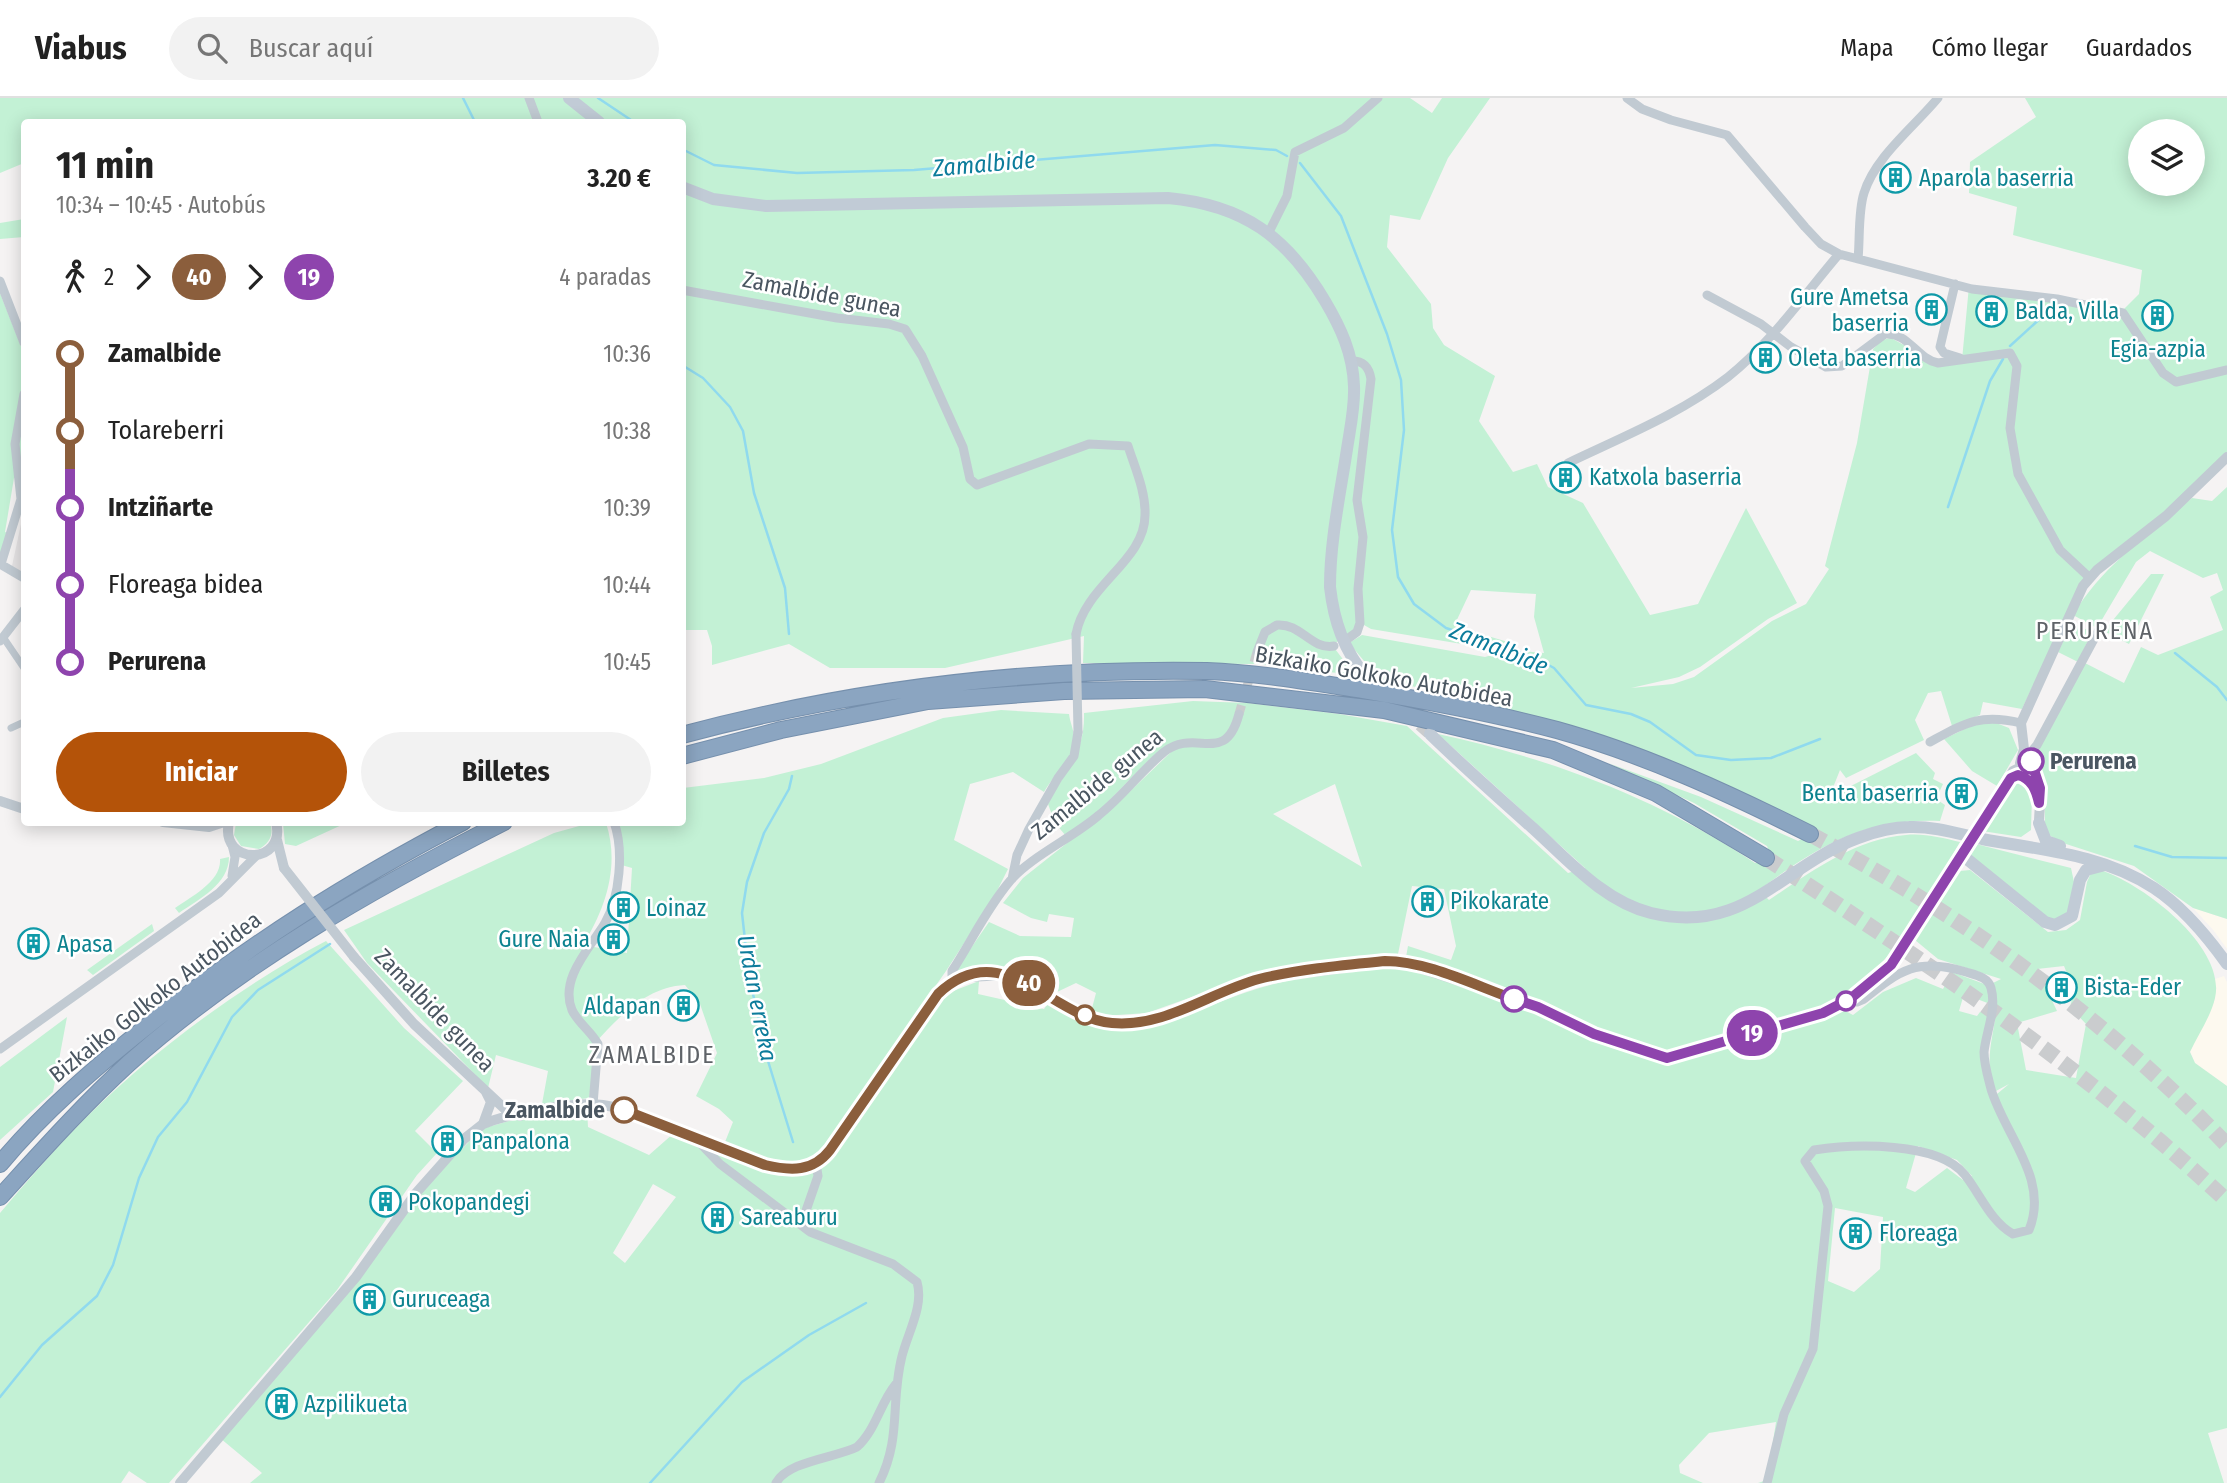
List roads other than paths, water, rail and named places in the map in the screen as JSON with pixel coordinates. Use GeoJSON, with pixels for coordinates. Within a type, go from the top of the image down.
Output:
{"type":"FeatureCollection","features":[{"type":"Feature","properties":{"kind":"highway","name":"Bizkaiko Golkoko Autobidea"},"geometry":{"type":"LineString","coordinates":[[686,735],[775,712],[928,685],[1062,674],[1209,671],[1306,681],[1388,694],[1559,731],[1662,768],[1810,834]]}},
{"type":"Feature","properties":{"kind":"highway","name":"Bizkaiko Golkoko Autobidea"},"geometry":{"type":"LineString","coordinates":[[686,755],[780,730],[928,701],[1064,691],[1205,689],[1384,710],[1553,750],[1656,793],[1766,858]]}},
{"type":"Feature","properties":{"kind":"highway","name":"Bizkaiko Golkoko Autobidea"},"geometry":{"type":"LineString","coordinates":[[0,1164],[60,1101],[120,1047],[241,953],[373,870],[456,826]]}},
{"type":"Feature","properties":{"kind":"highway","name":"Bizkaiko Golkoko Autobidea"},"geometry":{"type":"LineString","coordinates":[[0,1197],[76,1113],[204,1001],[343,908],[497,826]]}},
{"type":"Feature","properties":{"kind":"main road"},"geometry":{"type":"LineString","coordinates":[[569,98],[595,119]]}},
{"type":"Feature","properties":{"kind":"main road"},"geometry":{"type":"LineString","coordinates":[[686,189],[713,199],[766,206],[1177,199],[1222,208],[1269,232],[1298,261],[1317,288],[1338,324],[1352,361],[1354,400],[1330,587],[1334,616],[1344,645],[1366,677]]}},
{"type":"Feature","properties":{"kind":"main road"},"geometry":{"type":"LineString","coordinates":[[1430,734],[1581,873],[1624,902],[1653,913],[1694,917],[1734,910],[1760,897],[1841,846],[1867,835],[1896,828],[1925,828],[2108,864],[2156,889],[2197,926],[2227,964]]}},
{"type":"Feature","properties":{"kind":"main road"},"geometry":{"type":"LineString","coordinates":[[2015,844],[2033,836],[2039,823]]}},
{"type":"Feature","properties":{"kind":"main road"},"geometry":{"type":"LineString","coordinates":[[2039,823],[2046,841],[2073,850],[2082,857]]}},
{"type":"Feature","properties":{"kind":"main road"},"geometry":{"type":"LineString","coordinates":[[2015,844],[2070,862],[2080,880]]}},
{"type":"Feature","properties":{"kind":"main road"},"geometry":{"type":"LineString","coordinates":[[1962,855],[2050,925],[2062,923],[2072,916],[2080,880],[2090,868],[2108,864]]}},
{"type":"Feature","properties":{"kind":"street"},"geometry":{"type":"LineString","coordinates":[[529,98],[537,119]]}},
{"type":"Feature","properties":{"kind":"street"},"geometry":{"type":"LineString","coordinates":[[1269,232],[1287,196],[1295,152],[1344,128],[1378,98]]}},
{"type":"Feature","properties":{"kind":"street"},"geometry":{"type":"LineString","coordinates":[[1627,98],[1642,109],[1671,120],[1727,135],[1805,227],[1821,244],[1839,254],[1972,289],[2057,299],[2123,313],[2163,373],[2176,382],[2227,370]]}},
{"type":"Feature","properties":{"kind":"street"},"geometry":{"type":"LineString","coordinates":[[1858,259],[1862,202],[1867,185],[1882,162],[1938,98]]}},
{"type":"Feature","properties":{"kind":"street"},"geometry":{"type":"LineString","coordinates":[[1568,463],[1702,395],[1747,360],[1839,254]]}},
{"type":"Feature","properties":{"kind":"street"},"geometry":{"type":"LineString","coordinates":[[0,281],[21,335]]}},
{"type":"Feature","properties":{"kind":"street"},"geometry":{"type":"LineString","coordinates":[[1955,284],[1940,347],[1944,353],[1964,359]]}},
{"type":"Feature","properties":{"kind":"street","name":"Zamalbide gunea"},"geometry":{"type":"LineString","coordinates":[[686,290],[905,329],[932,375],[963,447],[970,479],[978,485],[1089,444],[1128,446],[1144,506],[1144,525],[1135,547],[1088,602],[1076,634],[1078,732],[1074,756],[1029,829],[1017,855],[1012,879]]}},
{"type":"Feature","properties":{"kind":"street"},"geometry":{"type":"LineString","coordinates":[[1707,295],[1761,324],[1772,334],[1826,367],[1842,366],[1885,334],[1899,336],[1929,361],[2011,353],[2017,386],[2011,428],[2018,474],[2060,550],[2090,578]]}},
{"type":"Feature","properties":{"kind":"street"},"geometry":{"type":"LineString","coordinates":[[1346,639],[1357,632],[1360,623],[1358,589],[1363,537],[1357,500],[1371,379],[1370,370],[1365,364],[1352,361]]}},
{"type":"Feature","properties":{"kind":"street"},"geometry":{"type":"LineString","coordinates":[[21,411],[15,444],[21,499],[1,564],[21,576]]}},
{"type":"Feature","properties":{"kind":"street"},"geometry":{"type":"LineString","coordinates":[[2214,470],[2227,451]]}},
{"type":"Feature","properties":{"kind":"street"},"geometry":{"type":"LineString","coordinates":[[2039,823],[2036,791],[2021,769],[2021,723],[2051,652],[2090,578],[2166,516],[2227,457]]}},
{"type":"Feature","properties":{"kind":"street"},"geometry":{"type":"LineString","coordinates":[[21,614],[2,639],[21,663]]}},
{"type":"Feature","properties":{"kind":"street"},"geometry":{"type":"LineString","coordinates":[[1257,652],[1265,632],[1278,625],[1296,628],[1315,643],[1334,646]]}},
{"type":"Feature","properties":{"kind":"street"},"geometry":{"type":"LineString","coordinates":[[952,982],[990,973],[1017,978],[1096,1020],[1129,1023],[1175,1012],[1258,979],[1398,961],[1538,1007],[1594,1034],[1667,1058],[1823,1013],[1850,999],[1891,965],[1977,830],[2037,745],[2101,626]]}},
{"type":"Feature","properties":{"kind":"street","name":"Zamalbide gunea"},"geometry":{"type":"LineString","coordinates":[[816,1163],[830,1150],[928,1006],[952,982],[952,971],[1012,879],[1100,815],[1174,746],[1190,742],[1215,745],[1227,740],[1235,729],[1239,714]]}},
{"type":"Feature","properties":{"kind":"street"},"geometry":{"type":"LineString","coordinates":[[1930,742],[1954,729],[1987,718],[2021,723]]}},
{"type":"Feature","properties":{"kind":"street"},"geometry":{"type":"LineString","coordinates":[[10,728],[21,723]]}},
{"type":"Feature","properties":{"kind":"street"},"geometry":{"type":"LineString","coordinates":[[0,801],[21,808]]}},
{"type":"Feature","properties":{"kind":"street"},"geometry":{"type":"LineString","coordinates":[[204,826],[245,855],[257,856],[284,868]]}},
{"type":"Feature","properties":{"kind":"street"},"geometry":{"type":"LineString","coordinates":[[228,826],[235,863],[230,880]]}},
{"type":"Feature","properties":{"kind":"street"},"geometry":{"type":"LineString","coordinates":[[276,826],[284,868]]}},
{"type":"Feature","properties":{"kind":"street"},"geometry":{"type":"LineString","coordinates":[[593,1104],[598,1044],[572,1009],[570,998],[576,967],[610,910],[618,858],[615,826]]}},
{"type":"Feature","properties":{"kind":"street"},"geometry":{"type":"LineString","coordinates":[[0,1049],[219,893],[257,856],[272,848],[277,838]]}},
{"type":"Feature","properties":{"kind":"street","name":"Zamalbide gunea"},"geometry":{"type":"LineString","coordinates":[[284,868],[355,957],[414,1024],[488,1097],[514,1117]]}},
{"type":"Feature","properties":{"kind":"street"},"geometry":{"type":"LineString","coordinates":[[1767,1483],[1770,1482],[1784,1413],[1813,1349],[1818,1313],[1828,1206],[1824,1191],[1805,1161],[1808,1154],[1814,1150],[1856,1144],[1890,1145],[1942,1160],[1963,1172],[1999,1224],[2013,1234],[2029,1230],[2035,1217],[2034,1188],[1993,1094],[1987,1073],[1984,1056],[1993,1000],[1984,977],[1956,969],[1920,965],[1900,972],[1864,999],[1857,1002],[1850,999]]}},
{"type":"Feature","properties":{"kind":"street"},"geometry":{"type":"LineString","coordinates":[[483,1125],[488,1097]]}},
{"type":"Feature","properties":{"kind":"street"},"geometry":{"type":"LineString","coordinates":[[180,1483],[356,1277],[416,1193],[464,1139],[483,1125],[593,1104],[628,1111],[782,1169],[805,1168],[816,1163],[818,1176],[801,1225]]}},
{"type":"Feature","properties":{"kind":"street"},"geometry":{"type":"LineString","coordinates":[[694,1137],[720,1164],[801,1225],[824,1239],[892,1264],[917,1282],[919,1301],[896,1384],[894,1447],[880,1483]]}},
{"type":"Feature","properties":{"kind":"street"},"geometry":{"type":"LineString","coordinates":[[776,1483],[780,1475],[793,1468],[857,1447],[865,1440],[886,1395],[896,1384]]}},
{"type":"Feature","properties":{"kind":"waterway","name":"Urdan erreka"},"geometry":{"type":"LineString","coordinates":[[463,98],[474,119]]}},
{"type":"Feature","properties":{"kind":"waterway","name":"Zamalbide"},"geometry":{"type":"LineString","coordinates":[[598,98],[630,119]]}},
{"type":"Feature","properties":{"kind":"waterway","name":"Zamalbide"},"geometry":{"type":"LineString","coordinates":[[686,151],[714,165],[797,173],[914,170],[1215,145],[1276,150],[1287,156]]}},
{"type":"Feature","properties":{"kind":"waterway","name":"Zamalbide"},"geometry":{"type":"LineString","coordinates":[[1300,163],[1341,216],[1387,334],[1401,380],[1404,430],[1392,530],[1398,577],[1414,604],[1446,628],[1534,657],[1554,668],[1586,705],[1631,714],[1650,722],[1696,755],[1731,760],[1771,758],[1820,739]]}},
{"type":"Feature","properties":{"kind":"waterway","name":"Zamalbide"},"geometry":{"type":"LineString","coordinates":[[2010,346],[2055,305]]}},
{"type":"Feature","properties":{"kind":"waterway","name":"Zamalbide"},"geometry":{"type":"LineString","coordinates":[[1948,507],[1990,381],[2003,359]]}},
{"type":"Feature","properties":{"kind":"waterway","name":"Urdan erreka"},"geometry":{"type":"LineString","coordinates":[[686,367],[703,378],[730,407],[743,431],[754,493],[785,588],[789,634]]}},
{"type":"Feature","properties":{"kind":"waterway"},"geometry":{"type":"LineString","coordinates":[[2175,653],[2217,687],[2227,700]]}},
{"type":"Feature","properties":{"kind":"waterway","name":"Urdan erreka"},"geometry":{"type":"LineString","coordinates":[[792,776],[789,789],[764,833],[747,882],[742,913],[749,976],[768,1061],[793,1142]]}},
{"type":"Feature","properties":{"kind":"waterway"},"geometry":{"type":"LineString","coordinates":[[2135,846],[2172,857],[2227,858]]}},
{"type":"Feature","properties":{"kind":"waterway"},"geometry":{"type":"LineString","coordinates":[[0,1397],[42,1345],[97,1296],[113,1265],[139,1178],[158,1137],[187,1102],[232,1017],[258,990],[330,944]]}},
{"type":"Feature","properties":{"kind":"waterway"},"geometry":{"type":"LineString","coordinates":[[650,1483],[742,1382],[809,1335],[866,1303]]}},
{"type":"Feature","properties":{"kind":"tunnel"},"geometry":{"type":"LineString","coordinates":[[1239,714],[1257,652]]}},
{"type":"Feature","properties":{"kind":"tunnel"},"geometry":{"type":"LineString","coordinates":[[1366,677],[1430,734]]}},
{"type":"Feature","properties":{"kind":"tunnel"},"geometry":{"type":"LineString","coordinates":[[1810,834],[1924,900],[2031,973],[2132,1054],[2227,1145]]}},
{"type":"Feature","properties":{"kind":"tunnel"},"geometry":{"type":"LineString","coordinates":[[1766,858],[1946,978],[2062,1062],[2174,1153],[2227,1201]]}},
{"type":"Feature","properties":{"kind":"place","name":"Aparola baserria"},"geometry":{"type":"Point","coordinates":[1896,178]}},
{"type":"Feature","properties":{"kind":"place","name":"Gure Ametsa baserria"},"geometry":{"type":"Point","coordinates":[1932,310]}},
{"type":"Feature","properties":{"kind":"place","name":"Balda, Villa"},"geometry":{"type":"Point","coordinates":[1992,311]}},
{"type":"Feature","properties":{"kind":"place","name":"Egia-azpia"},"geometry":{"type":"Point","coordinates":[2158,315]}},
{"type":"Feature","properties":{"kind":"place","name":"Oleta baserria"},"geometry":{"type":"Point","coordinates":[1765,358]}},
{"type":"Feature","properties":{"kind":"place","name":"Katxola baserria"},"geometry":{"type":"Point","coordinates":[1566,477]}},
{"type":"Feature","properties":{"kind":"place","name":"Perurena"},"geometry":{"type":"Point","coordinates":[2031,761]}},
{"type":"Feature","properties":{"kind":"place","name":"Benta baserria"},"geometry":{"type":"Point","coordinates":[1962,793]}},
{"type":"Feature","properties":{"kind":"place","name":"Pikokarate"},"geometry":{"type":"Point","coordinates":[1427,901]}},
{"type":"Feature","properties":{"kind":"place","name":"Loinaz"},"geometry":{"type":"Point","coordinates":[623,908]}},
{"type":"Feature","properties":{"kind":"place","name":"Gure Naia"},"geometry":{"type":"Point","coordinates":[613,939]}},
{"type":"Feature","properties":{"kind":"place","name":"Apasa"},"geometry":{"type":"Point","coordinates":[34,944]}},
{"type":"Feature","properties":{"kind":"place","name":"Bista-Eder"},"geometry":{"type":"Point","coordinates":[2061,987]}},
{"type":"Feature","properties":{"kind":"place","name":"Aldapan"},"geometry":{"type":"Point","coordinates":[684,1006]}},
{"type":"Feature","properties":{"kind":"place","name":"Zamalbide"},"geometry":{"type":"Point","coordinates":[624,1110]}},
{"type":"Feature","properties":{"kind":"place","name":"Panpalona"},"geometry":{"type":"Point","coordinates":[448,1141]}},
{"type":"Feature","properties":{"kind":"place","name":"Pokopandegi"},"geometry":{"type":"Point","coordinates":[385,1202]}},
{"type":"Feature","properties":{"kind":"place","name":"Sareaburu"},"geometry":{"type":"Point","coordinates":[718,1217]}},
{"type":"Feature","properties":{"kind":"place","name":"Floreaga"},"geometry":{"type":"Point","coordinates":[1856,1233]}},
{"type":"Feature","properties":{"kind":"place","name":"Guruceaga"},"geometry":{"type":"Point","coordinates":[369,1299]}},
{"type":"Feature","properties":{"kind":"place","name":"Azpilikueta"},"geometry":{"type":"Point","coordinates":[281,1404]}},
{"type":"Feature","properties":{"kind":"district","name":"PERURENA"},"geometry":{"type":"Point","coordinates":[2095,631]}},
{"type":"Feature","properties":{"kind":"district","name":"ZAMALBIDE"},"geometry":{"type":"Point","coordinates":[652,1055]}}]}
